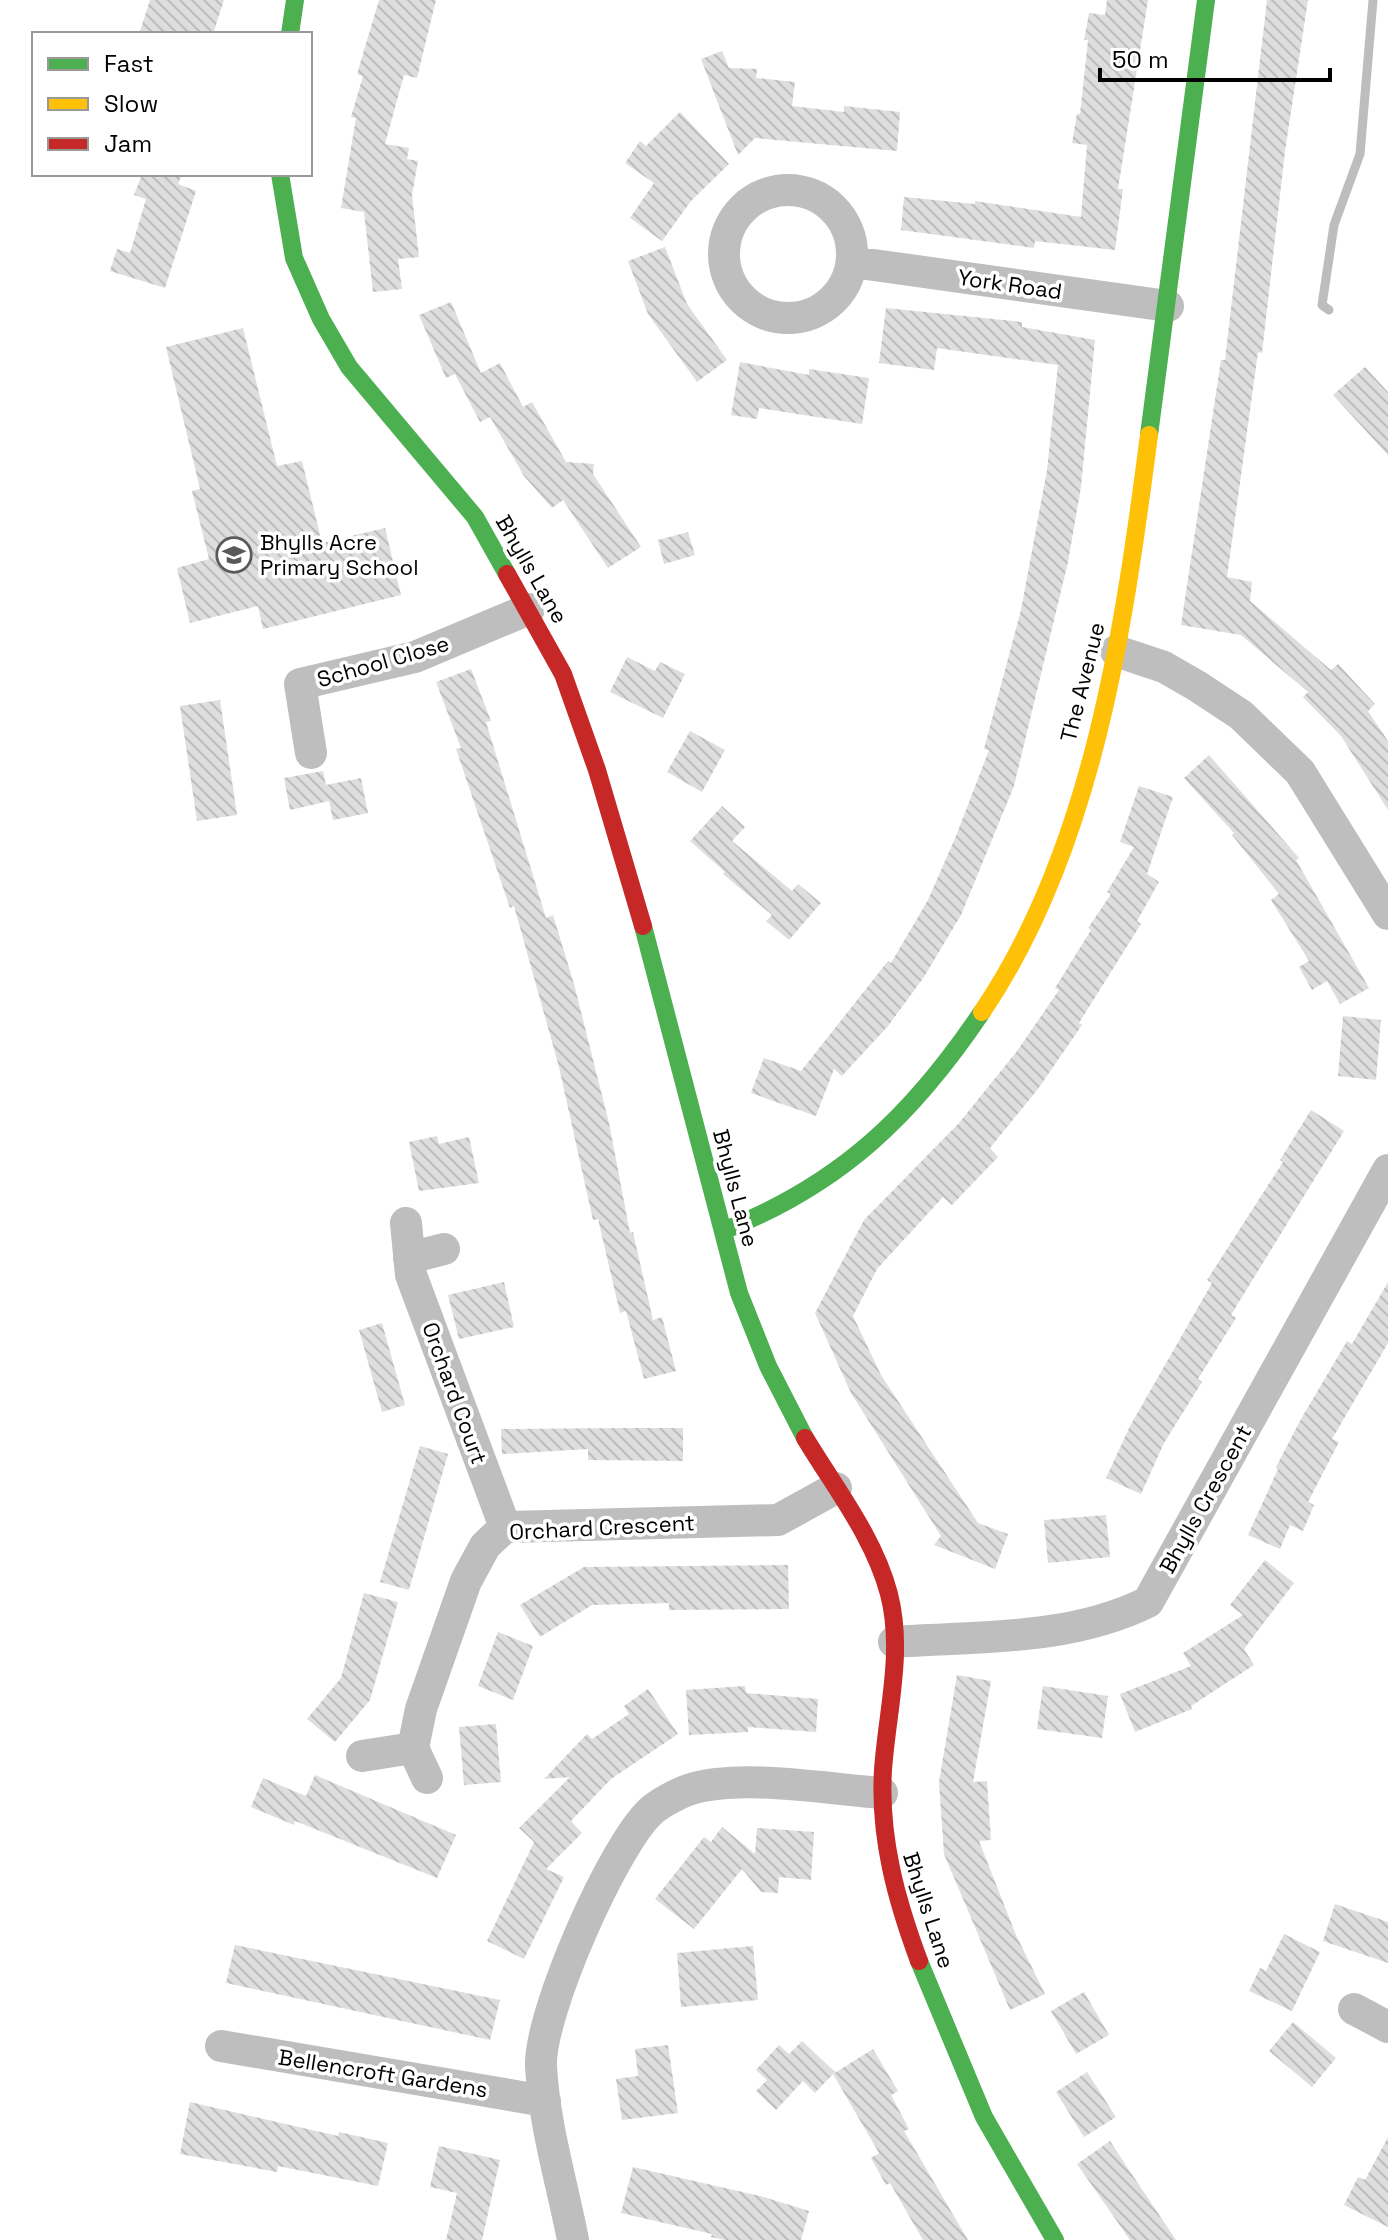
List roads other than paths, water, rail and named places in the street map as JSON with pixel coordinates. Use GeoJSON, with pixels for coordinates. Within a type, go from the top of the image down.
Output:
{"type":"FeatureCollection","features":[{"type":"Feature","properties":{"kind":"street"},"geometry":{"type":"LineString","coordinates":[[290,32],[295,0]]}},
{"type":"Feature","properties":{"kind":"street","name":"The Avenue"},"geometry":{"type":"LineString","coordinates":[[723,1231],[781,1208],[840,1169],[885,1129],[936,1073],[979,1015],[1015,958],[1063,851],[1116,651],[1168,306],[1206,0]]}},
{"type":"Feature","properties":{"kind":"street","name":"Bhylls Lane"},"geometry":{"type":"LineString","coordinates":[[280,176],[294,258],[321,319],[349,367],[475,517],[563,674],[597,770],[642,921],[753,1336],[773,1380],[877,1560],[889,1598],[894,1642],[882,1793],[884,1847],[892,1887],[949,2040],[1029,2202],[1055,2240]]}},
{"type":"Feature","properties":{"kind":"street","name":"York Road"},"geometry":{"type":"LineString","coordinates":[[852,262],[1168,306]]}},
{"type":"Feature","properties":{"kind":"street","name":"School Close"},"geometry":{"type":"LineString","coordinates":[[311,753],[300,684],[415,657],[529,609]]}},
{"type":"Feature","properties":{"kind":"street"},"geometry":{"type":"LineString","coordinates":[[1116,651],[1164,667],[1197,686],[1241,715],[1300,772],[1388,914]]}},
{"type":"Feature","properties":{"kind":"street","name":"Bhylls Crescent"},"geometry":{"type":"LineString","coordinates":[[894,1642],[1072,1630],[1119,1617],[1148,1602],[1388,1170]]}},
{"type":"Feature","properties":{"kind":"street","name":"Orchard Court"},"geometry":{"type":"LineString","coordinates":[[406,1223],[411,1275],[505,1527]]}},
{"type":"Feature","properties":{"kind":"street"},"geometry":{"type":"LineString","coordinates":[[409,1258],[444,1249]]}},
{"type":"Feature","properties":{"kind":"street","name":"Orchard Crescent"},"geometry":{"type":"LineString","coordinates":[[413,1748],[421,1709],[466,1581],[485,1546],[505,1527],[778,1520],[836,1488]]}},
{"type":"Feature","properties":{"kind":"street"},"geometry":{"type":"LineString","coordinates":[[362,1756],[413,1748],[427,1778]]}},
{"type":"Feature","properties":{"kind":"street"},"geometry":{"type":"LineString","coordinates":[[573,2240],[545,2101],[541,2063],[552,2009],[591,1910],[651,1811],[685,1791],[720,1781],[882,1793]]}},
{"type":"Feature","properties":{"kind":"street"},"geometry":{"type":"LineString","coordinates":[[1354,2009],[1388,2027]]}},
{"type":"Feature","properties":{"kind":"street","name":"Bellencroft Gardens"},"geometry":{"type":"LineString","coordinates":[[221,2046],[545,2101]]}},
{"type":"Feature","properties":{"kind":"waterway"},"geometry":{"type":"LineString","coordinates":[[1329,310],[1322,305],[1334,225],[1360,154],[1373,0]]}},
{"type":"Feature","properties":{"kind":"place","name":"Bhylls Acre Primary School"},"geometry":{"type":"Point","coordinates":[234,555]}}]}
